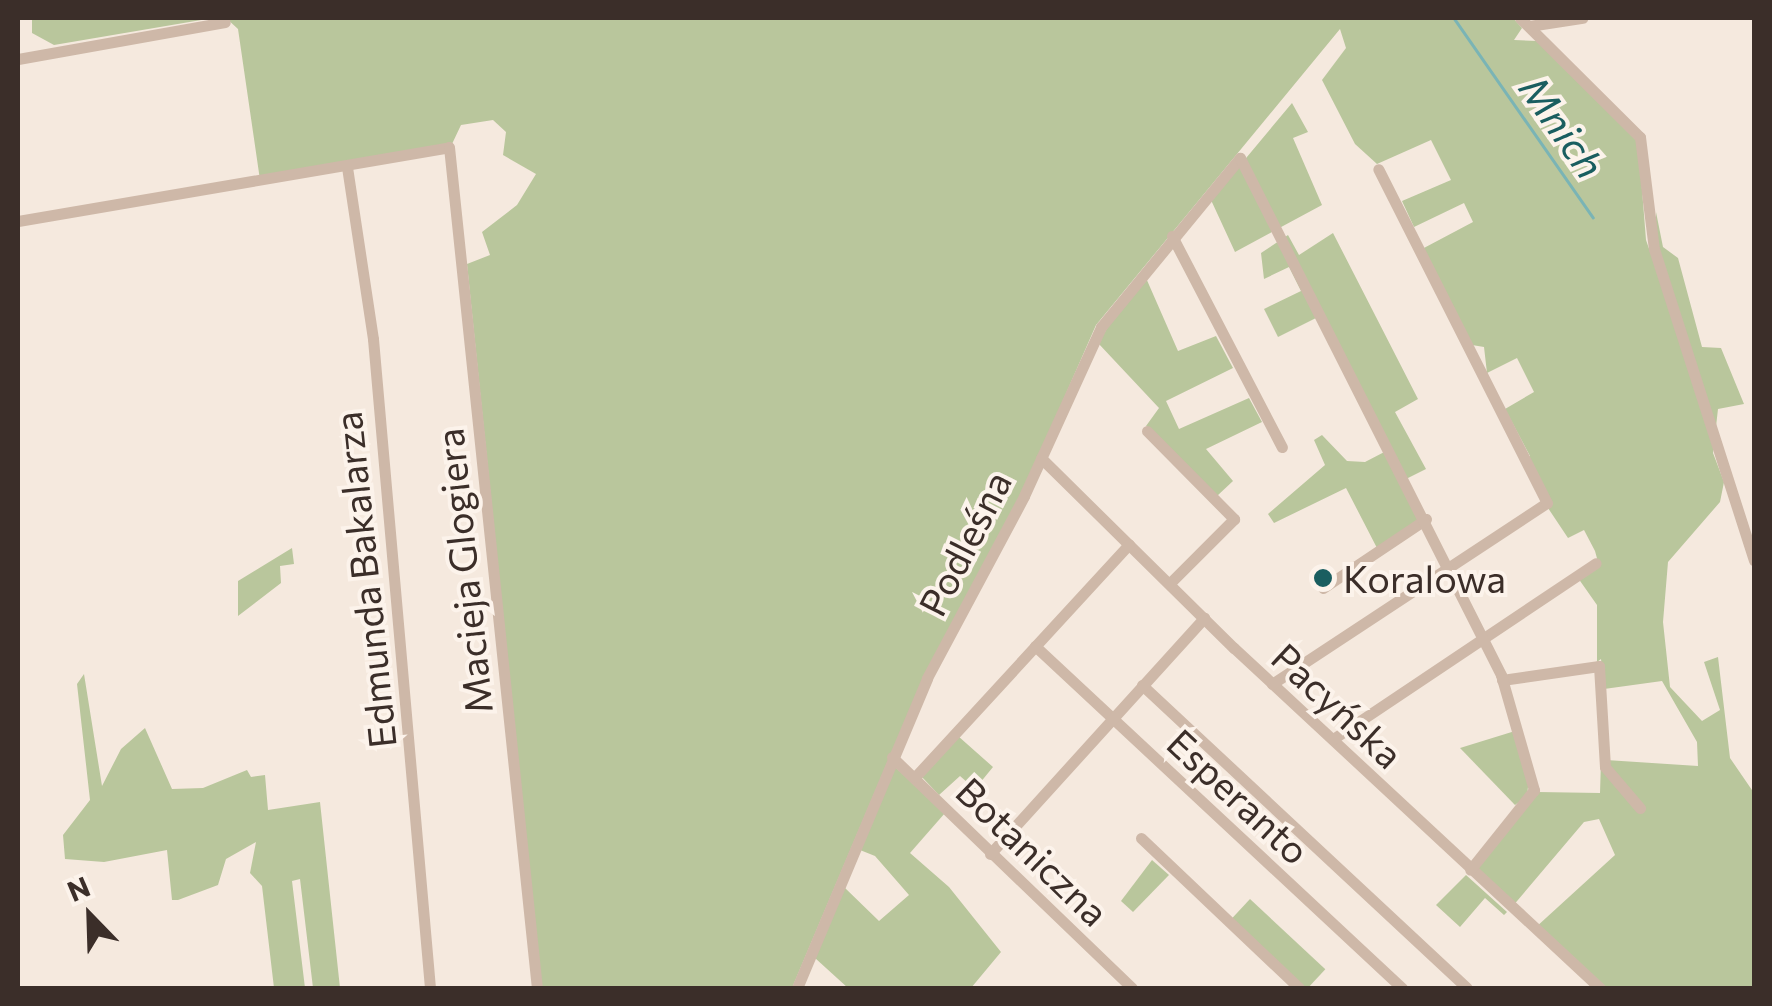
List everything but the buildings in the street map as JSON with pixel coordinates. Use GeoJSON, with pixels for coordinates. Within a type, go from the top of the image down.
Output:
{"type":"FeatureCollection","features":[{"type":"Feature","properties":{"kind":"street"},"geometry":{"type":"LineString","coordinates":[[1524,22],[1582,18]]}},
{"type":"Feature","properties":{"kind":"street"},"geometry":{"type":"LineString","coordinates":[[18,60],[225,22]]}},
{"type":"Feature","properties":{"kind":"street"},"geometry":{"type":"LineString","coordinates":[[1524,22],[1640,137],[1654,249],[1754,560]]}},
{"type":"Feature","properties":{"kind":"street","name":"Macieja Glogiera"},"geometry":{"type":"LineString","coordinates":[[347,167],[449,148],[538,988]]}},
{"type":"Feature","properties":{"kind":"street","name":"Podleśna"},"geometry":{"type":"LineString","coordinates":[[798,988],[892,757],[1041,458],[1100,327],[1240,158],[1426,520]]}},
{"type":"Feature","properties":{"kind":"street"},"geometry":{"type":"LineString","coordinates":[[18,221],[347,167]]}},
{"type":"Feature","properties":{"kind":"street","name":"Edmunda Bakalarza"},"geometry":{"type":"LineString","coordinates":[[347,167],[373,339],[430,988]]}},
{"type":"Feature","properties":{"kind":"street"},"geometry":{"type":"LineString","coordinates":[[1272,684],[1546,503],[1378,169]]}},
{"type":"Feature","properties":{"kind":"street"},"geometry":{"type":"LineString","coordinates":[[1172,236],[1282,447]]}},
{"type":"Feature","properties":{"kind":"street"},"geometry":{"type":"LineString","coordinates":[[1147,432],[1234,519],[1170,583]]}},
{"type":"Feature","properties":{"kind":"street","name":"Pacyńska"},"geometry":{"type":"LineString","coordinates":[[1041,458],[1272,684],[1600,988]]}},
{"type":"Feature","properties":{"kind":"street"},"geometry":{"type":"LineString","coordinates":[[1323,588],[1426,520],[1502,680],[1534,790],[1470,870]]}},
{"type":"Feature","properties":{"kind":"street"},"geometry":{"type":"LineString","coordinates":[[915,777],[1128,544]]}},
{"type":"Feature","properties":{"kind":"street"},"geometry":{"type":"LineString","coordinates":[[1333,739],[1596,564]]}},
{"type":"Feature","properties":{"kind":"street"},"geometry":{"type":"LineString","coordinates":[[990,854],[1204,618]]}},
{"type":"Feature","properties":{"kind":"street","name":"Esperanto"},"geometry":{"type":"LineString","coordinates":[[1035,646],[1402,988]]}},
{"type":"Feature","properties":{"kind":"street"},"geometry":{"type":"LineString","coordinates":[[1502,680],[1599,666],[1605,767],[1640,808]]}},
{"type":"Feature","properties":{"kind":"street"},"geometry":{"type":"LineString","coordinates":[[1142,684],[1467,988]]}},
{"type":"Feature","properties":{"kind":"street","name":"Botaniczna"},"geometry":{"type":"LineString","coordinates":[[892,757],[1132,988]]}},
{"type":"Feature","properties":{"kind":"street"},"geometry":{"type":"LineString","coordinates":[[1141,838],[1299,988]]}},
{"type":"Feature","properties":{"kind":"green space"},"geometry":{"type":"Polygon","coordinates":[[[32,18],[213,18],[54,45],[32,33],[32,18]]]}},
{"type":"Feature","properties":{"kind":"green space"},"geometry":{"type":"Polygon","coordinates":[[[226,18],[1513,18],[1522,28],[1514,40],[1537,41],[1638,139],[1646,240],[1656,269],[1656,212],[1663,247],[1678,258],[1702,347],[1721,348],[1744,404],[1718,409],[1713,453],[1724,482],[1720,502],[1668,562],[1663,622],[1670,687],[1702,721],[1720,710],[1704,662],[1718,657],[1730,758],[1754,793],[1754,988],[1606,988],[1535,928],[1615,855],[1599,819],[1584,822],[1512,907],[1475,872],[1538,792],[1600,793],[1601,761],[1643,811],[1606,760],[1698,766],[1697,742],[1662,681],[1604,689],[1601,659],[1597,662],[1597,605],[1578,578],[1598,562],[1595,551],[1584,530],[1568,538],[1540,496],[1521,462],[1530,456],[1505,409],[1534,392],[1517,358],[1487,373],[1484,347],[1472,345],[1422,249],[1473,222],[1464,203],[1414,227],[1402,201],[1451,180],[1431,140],[1377,164],[1355,144],[1322,80],[1346,48],[1340,29],[1096,325],[1022,494],[923,678],[792,988],[541,988],[467,264],[490,255],[482,232],[517,205],[536,174],[503,155],[506,132],[493,120],[461,125],[452,144],[260,180],[238,29],[226,18]]]}},
{"type":"Feature","properties":{"kind":"green space"},"geometry":{"type":"Polygon","coordinates":[[[1292,103],[1308,132],[1293,138],[1322,205],[1235,252],[1211,200],[1292,103]]]}},
{"type":"Feature","properties":{"kind":"green space"},"geometry":{"type":"Polygon","coordinates":[[[1333,233],[1418,399],[1395,412],[1426,469],[1402,481],[1421,519],[1377,548],[1346,488],[1274,523],[1268,514],[1325,465],[1314,440],[1322,435],[1347,461],[1365,462],[1392,448],[1320,316],[1278,337],[1264,309],[1301,291],[1289,267],[1264,279],[1261,253],[1288,235],[1299,255],[1333,233]]]}},
{"type":"Feature","properties":{"kind":"green space"},"geometry":{"type":"Polygon","coordinates":[[[1146,278],[1178,351],[1216,336],[1233,368],[1166,401],[1179,429],[1249,398],[1262,422],[1206,449],[1233,481],[1217,496],[1146,426],[1159,408],[1098,343],[1134,285],[1146,278]]]}},
{"type":"Feature","properties":{"kind":"green space"},"geometry":{"type":"Polygon","coordinates":[[[292,548],[294,564],[280,566],[281,583],[238,616],[238,581],[292,548]]]}},
{"type":"Feature","properties":{"kind":"green space"},"geometry":{"type":"Polygon","coordinates":[[[84,674],[102,786],[121,749],[145,728],[172,789],[203,788],[247,770],[251,777],[265,775],[268,810],[320,802],[340,988],[313,988],[300,879],[292,881],[305,988],[274,988],[262,886],[250,873],[256,842],[226,859],[218,885],[178,900],[172,900],[167,850],[104,862],[65,859],[63,835],[90,800],[77,684],[84,674]]]}},
{"type":"Feature","properties":{"kind":"green space"},"geometry":{"type":"Polygon","coordinates":[[[1515,731],[1529,778],[1527,796],[1515,805],[1460,748],[1515,731]]]}},
{"type":"Feature","properties":{"kind":"green space"},"geometry":{"type":"Polygon","coordinates":[[[958,736],[993,767],[975,789],[960,776],[939,795],[921,776],[958,736]]]}},
{"type":"Feature","properties":{"kind":"green space"},"geometry":{"type":"Polygon","coordinates":[[[894,766],[945,813],[910,853],[949,887],[1001,952],[971,988],[848,988],[815,958],[844,887],[879,921],[909,895],[875,856],[860,850],[894,766]]]}},
{"type":"Feature","properties":{"kind":"green space"},"geometry":{"type":"Polygon","coordinates":[[[1152,860],[1169,875],[1133,912],[1121,901],[1152,860]]]}},
{"type":"Feature","properties":{"kind":"green space"},"geometry":{"type":"Polygon","coordinates":[[[1466,875],[1507,912],[1504,915],[1485,898],[1460,927],[1436,905],[1466,875]]]}},
{"type":"Feature","properties":{"kind":"green space"},"geometry":{"type":"Polygon","coordinates":[[[1250,899],[1325,969],[1308,988],[1301,988],[1230,921],[1250,899]]]}},
{"type":"Feature","properties":{"kind":"waterway","name":"Mnich"},"geometry":{"type":"LineString","coordinates":[[1454,18],[1593,217]]}},
{"type":"Feature","properties":{"kind":"place","name":"Koralowa"},"geometry":{"type":"Point","coordinates":[1323,578]}}]}
